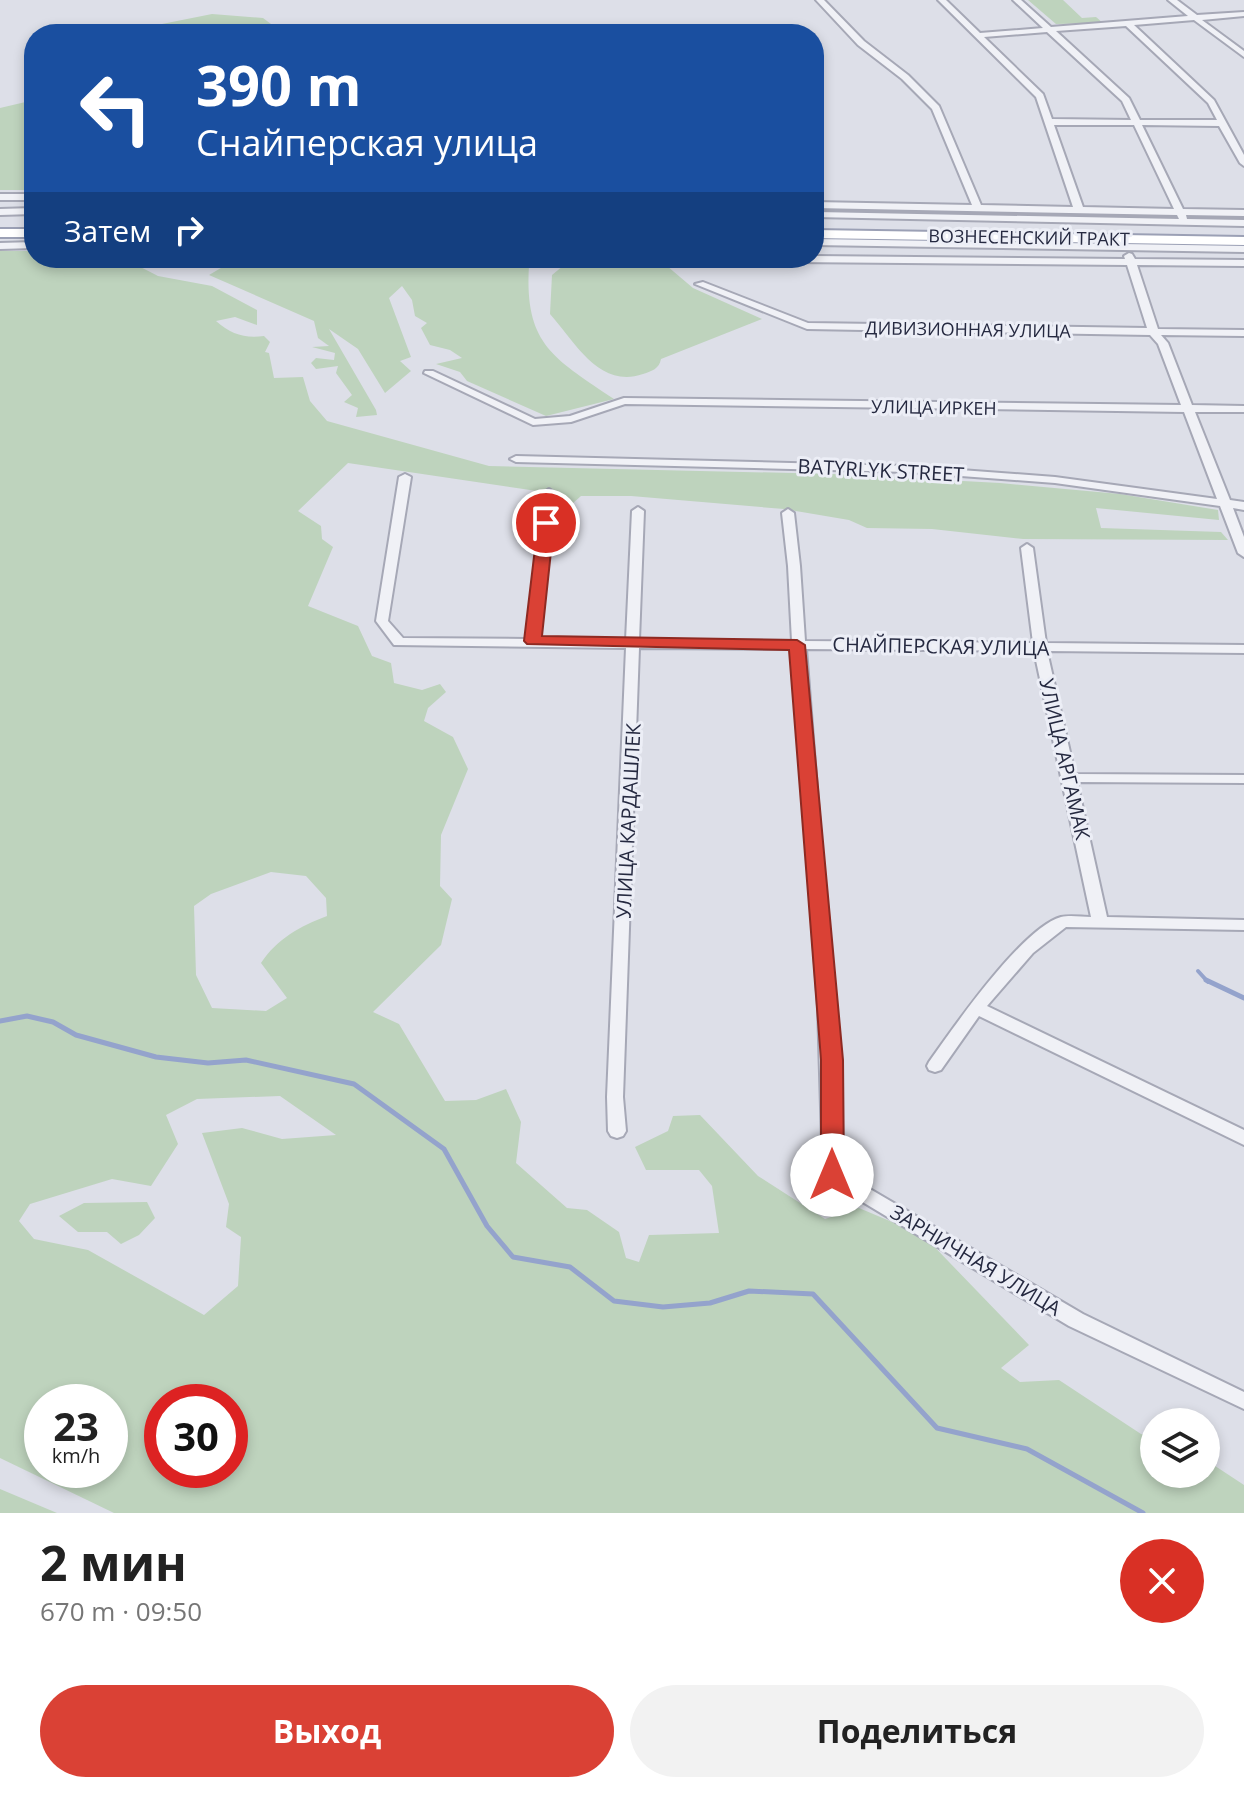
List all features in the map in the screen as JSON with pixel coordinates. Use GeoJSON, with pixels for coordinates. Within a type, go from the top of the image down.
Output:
{"type":"FeatureCollection","features":[{"type":"Feature","properties":{"kind":"main road"},"geometry":{"type":"LineString","coordinates":[[0,223],[24,223]]}},
{"type":"Feature","properties":{"kind":"main road","name":"ВОЗНЕСЕНСКИЙ ТРАКТ"},"geometry":{"type":"LineString","coordinates":[[824,224],[1244,231]]}},
{"type":"Feature","properties":{"kind":"main road"},"geometry":{"type":"LineString","coordinates":[[0,233],[24,233]]}},
{"type":"Feature","properties":{"kind":"main road","name":"ВОЗНЕСЕНСКИЙ ТРАКТ"},"geometry":{"type":"LineString","coordinates":[[824,234],[1244,241]]}},
{"type":"Feature","properties":{"kind":"street"},"geometry":{"type":"LineString","coordinates":[[820,0],[861,43],[905,77],[936,108],[977,207]]}},
{"type":"Feature","properties":{"kind":"street"},"geometry":{"type":"LineString","coordinates":[[942,0],[1040,96],[1079,210]]}},
{"type":"Feature","properties":{"kind":"street"},"geometry":{"type":"LineString","coordinates":[[1017,0],[1126,100],[1185,223]]}},
{"type":"Feature","properties":{"kind":"street"},"geometry":{"type":"LineString","coordinates":[[1172,0],[1244,55]]}},
{"type":"Feature","properties":{"kind":"street"},"geometry":{"type":"LineString","coordinates":[[981,35],[1244,14]]}},
{"type":"Feature","properties":{"kind":"street"},"geometry":{"type":"LineString","coordinates":[[1129,24],[1211,102],[1244,163]]}},
{"type":"Feature","properties":{"kind":"street"},"geometry":{"type":"LineString","coordinates":[[1050,122],[1223,123]]}},
{"type":"Feature","properties":{"kind":"street"},"geometry":{"type":"LineString","coordinates":[[0,197],[24,197]]}},
{"type":"Feature","properties":{"kind":"street"},"geometry":{"type":"LineString","coordinates":[[824,205],[1244,213]]}},
{"type":"Feature","properties":{"kind":"street"},"geometry":{"type":"LineString","coordinates":[[0,212],[24,211]]}},
{"type":"Feature","properties":{"kind":"street"},"geometry":{"type":"LineString","coordinates":[[824,215],[1244,223]]}},
{"type":"Feature","properties":{"kind":"street"},"geometry":{"type":"LineString","coordinates":[[824,242],[1244,249]]}},
{"type":"Feature","properties":{"kind":"street"},"geometry":{"type":"LineString","coordinates":[[0,246],[24,245]]}},
{"type":"Feature","properties":{"kind":"street"},"geometry":{"type":"LineString","coordinates":[[1125,247],[1154,333],[1163,343],[1244,553]]}},
{"type":"Feature","properties":{"kind":"street"},"geometry":{"type":"LineString","coordinates":[[824,258],[1244,263]]}},
{"type":"Feature","properties":{"kind":"street","name":"ДИВИЗИОННАЯ УЛИЦА"},"geometry":{"type":"LineString","coordinates":[[700,284],[807,326],[1244,333]]}},
{"type":"Feature","properties":{"kind":"street","name":"УЛИЦА ИРКЕН"},"geometry":{"type":"LineString","coordinates":[[429,373],[533,422],[571,419],[624,401],[1244,409]]}},
{"type":"Feature","properties":{"kind":"street","name":"BATYRLYK STREET"},"geometry":{"type":"LineString","coordinates":[[516,459],[907,469],[1055,480],[1226,506],[1244,506]]}},
{"type":"Feature","properties":{"kind":"street","name":"СНАЙПЕРСКАЯ УЛИЦА"},"geometry":{"type":"LineString","coordinates":[[405,477],[382,621],[399,642],[1244,649]]}},
{"type":"Feature","properties":{"kind":"street"},"geometry":{"type":"LineString","coordinates":[[533,641],[549,493]]}},
{"type":"Feature","properties":{"kind":"street","name":"УЛИЦА КАРДАШЛЕК"},"geometry":{"type":"LineString","coordinates":[[617,1131],[616,1081],[636,643],[638,511]]}},
{"type":"Feature","properties":{"kind":"street","name":"ЗАРНИЧНАЯ УЛИЦА"},"geometry":{"type":"LineString","coordinates":[[788,513],[796,569],[797,645],[832,1060],[832,1175],[1076,1320],[1244,1401]]}},
{"type":"Feature","properties":{"kind":"street","name":"УЛИЦА АРГАМАК"},"geometry":{"type":"LineString","coordinates":[[1027,548],[1040,647],[1100,921]]}},
{"type":"Feature","properties":{"kind":"street"},"geometry":{"type":"LineString","coordinates":[[1070,778],[1244,779]]}},
{"type":"Feature","properties":{"kind":"street"},"geometry":{"type":"LineString","coordinates":[[935,1066],[976,1008],[1047,931],[1063,922],[1244,925]]}},
{"type":"Feature","properties":{"kind":"street"},"geometry":{"type":"LineString","coordinates":[[976,1008],[1244,1138]]}},
{"type":"Feature","properties":{"kind":"green space"},"geometry":{"type":"Polygon","coordinates":[[[1028,0],[1063,0],[1082,18],[1096,17],[1103,23],[1056,24],[1028,0]]]}},
{"type":"Feature","properties":{"kind":"green space"},"geometry":{"type":"Polygon","coordinates":[[[212,14],[263,18],[271,24],[162,24],[212,14]]]}},
{"type":"Feature","properties":{"kind":"green space"},"geometry":{"type":"Polygon","coordinates":[[[24,102],[24,190],[0,190],[0,108],[24,102]]]}},
{"type":"Feature","properties":{"kind":"green space"},"geometry":{"type":"Polygon","coordinates":[[[0,251],[24,251],[24,268],[142,268],[158,276],[212,286],[257,310],[257,325],[235,317],[216,321],[238,334],[264,336],[270,342],[265,352],[269,353],[274,378],[303,377],[310,401],[327,421],[489,466],[833,474],[1000,483],[1120,494],[1218,510],[1219,520],[1096,508],[1101,528],[1221,532],[1228,540],[1023,539],[932,529],[867,528],[849,520],[784,509],[631,496],[581,496],[564,511],[544,492],[348,463],[298,511],[321,526],[322,539],[333,547],[308,606],[358,626],[372,656],[391,663],[394,683],[422,690],[440,684],[446,692],[428,708],[424,721],[453,737],[468,769],[441,835],[440,886],[452,899],[441,945],[373,1012],[399,1024],[445,1101],[476,1100],[506,1089],[521,1122],[516,1163],[567,1208],[587,1210],[619,1232],[626,1258],[639,1262],[649,1235],[719,1233],[712,1186],[699,1170],[646,1170],[635,1147],[668,1131],[673,1116],[700,1115],[758,1176],[825,1219],[859,1208],[923,1235],[1029,1345],[1001,1368],[1020,1382],[1059,1380],[1140,1433],[1140,1488],[1220,1488],[1220,1469],[1244,1485],[1244,1513],[114,1513],[62,1488],[128,1488],[128,1384],[24,1384],[24,1470],[0,1458],[0,251]],[[271,872],[211,894],[194,906],[196,975],[212,1008],[266,1011],[287,998],[261,963],[290,934],[327,916],[326,898],[306,876],[271,872]],[[280,1096],[197,1099],[166,1115],[178,1144],[151,1186],[112,1179],[30,1204],[19,1221],[34,1239],[88,1250],[204,1315],[238,1286],[241,1237],[226,1227],[229,1204],[202,1133],[242,1128],[282,1139],[336,1135],[280,1096]]]}},
{"type":"Feature","properties":{"kind":"green space"},"geometry":{"type":"Polygon","coordinates":[[[221,268],[529,268],[532,314],[547,347],[559,360],[614,399],[546,416],[467,381],[460,372],[436,364],[462,358],[450,350],[430,345],[421,328],[427,323],[415,316],[412,300],[402,286],[389,298],[411,357],[400,361],[411,371],[385,393],[358,349],[329,329],[376,410],[377,415],[356,417],[358,408],[344,402],[352,395],[336,373],[338,366],[316,369],[311,363],[316,358],[334,360],[335,353],[312,347],[329,346],[318,338],[314,321],[209,275],[221,268]]]}},
{"type":"Feature","properties":{"kind":"green space"},"geometry":{"type":"Polygon","coordinates":[[[560,268],[669,268],[693,288],[762,319],[661,359],[657,367],[649,372],[627,377],[613,375],[589,360],[550,314],[552,275],[560,268]]]}},
{"type":"Feature","properties":{"kind":"green space"},"geometry":{"type":"Polygon","coordinates":[[[147,1202],[155,1218],[139,1235],[121,1244],[107,1232],[78,1232],[59,1216],[84,1203],[147,1202]]]}},
{"type":"Feature","properties":{"kind":"green space"},"geometry":{"type":"Polygon","coordinates":[[[0,1489],[57,1513],[0,1513],[0,1489]]]}},
{"type":"Feature","properties":{"kind":"waterway"},"geometry":{"type":"LineString","coordinates":[[1198,971],[1206,980]]}},
{"type":"Feature","properties":{"kind":"waterway"},"geometry":{"type":"LineString","coordinates":[[1206,980],[1244,998]]}},
{"type":"Feature","properties":{"kind":"waterway"},"geometry":{"type":"LineString","coordinates":[[0,1021],[27,1016],[53,1022],[76,1035],[156,1057],[208,1063],[246,1060],[354,1084],[444,1149],[487,1226],[513,1257],[570,1267],[614,1301],[663,1307],[710,1303],[749,1291],[813,1294],[937,1428],[1027,1449],[1143,1513]]}},
{"type":"Feature","properties":{"kind":"route"},"geometry":{"type":"LineString","coordinates":[[546,523],[533,641],[797,645],[832,1060],[832,1175]]}}]}
